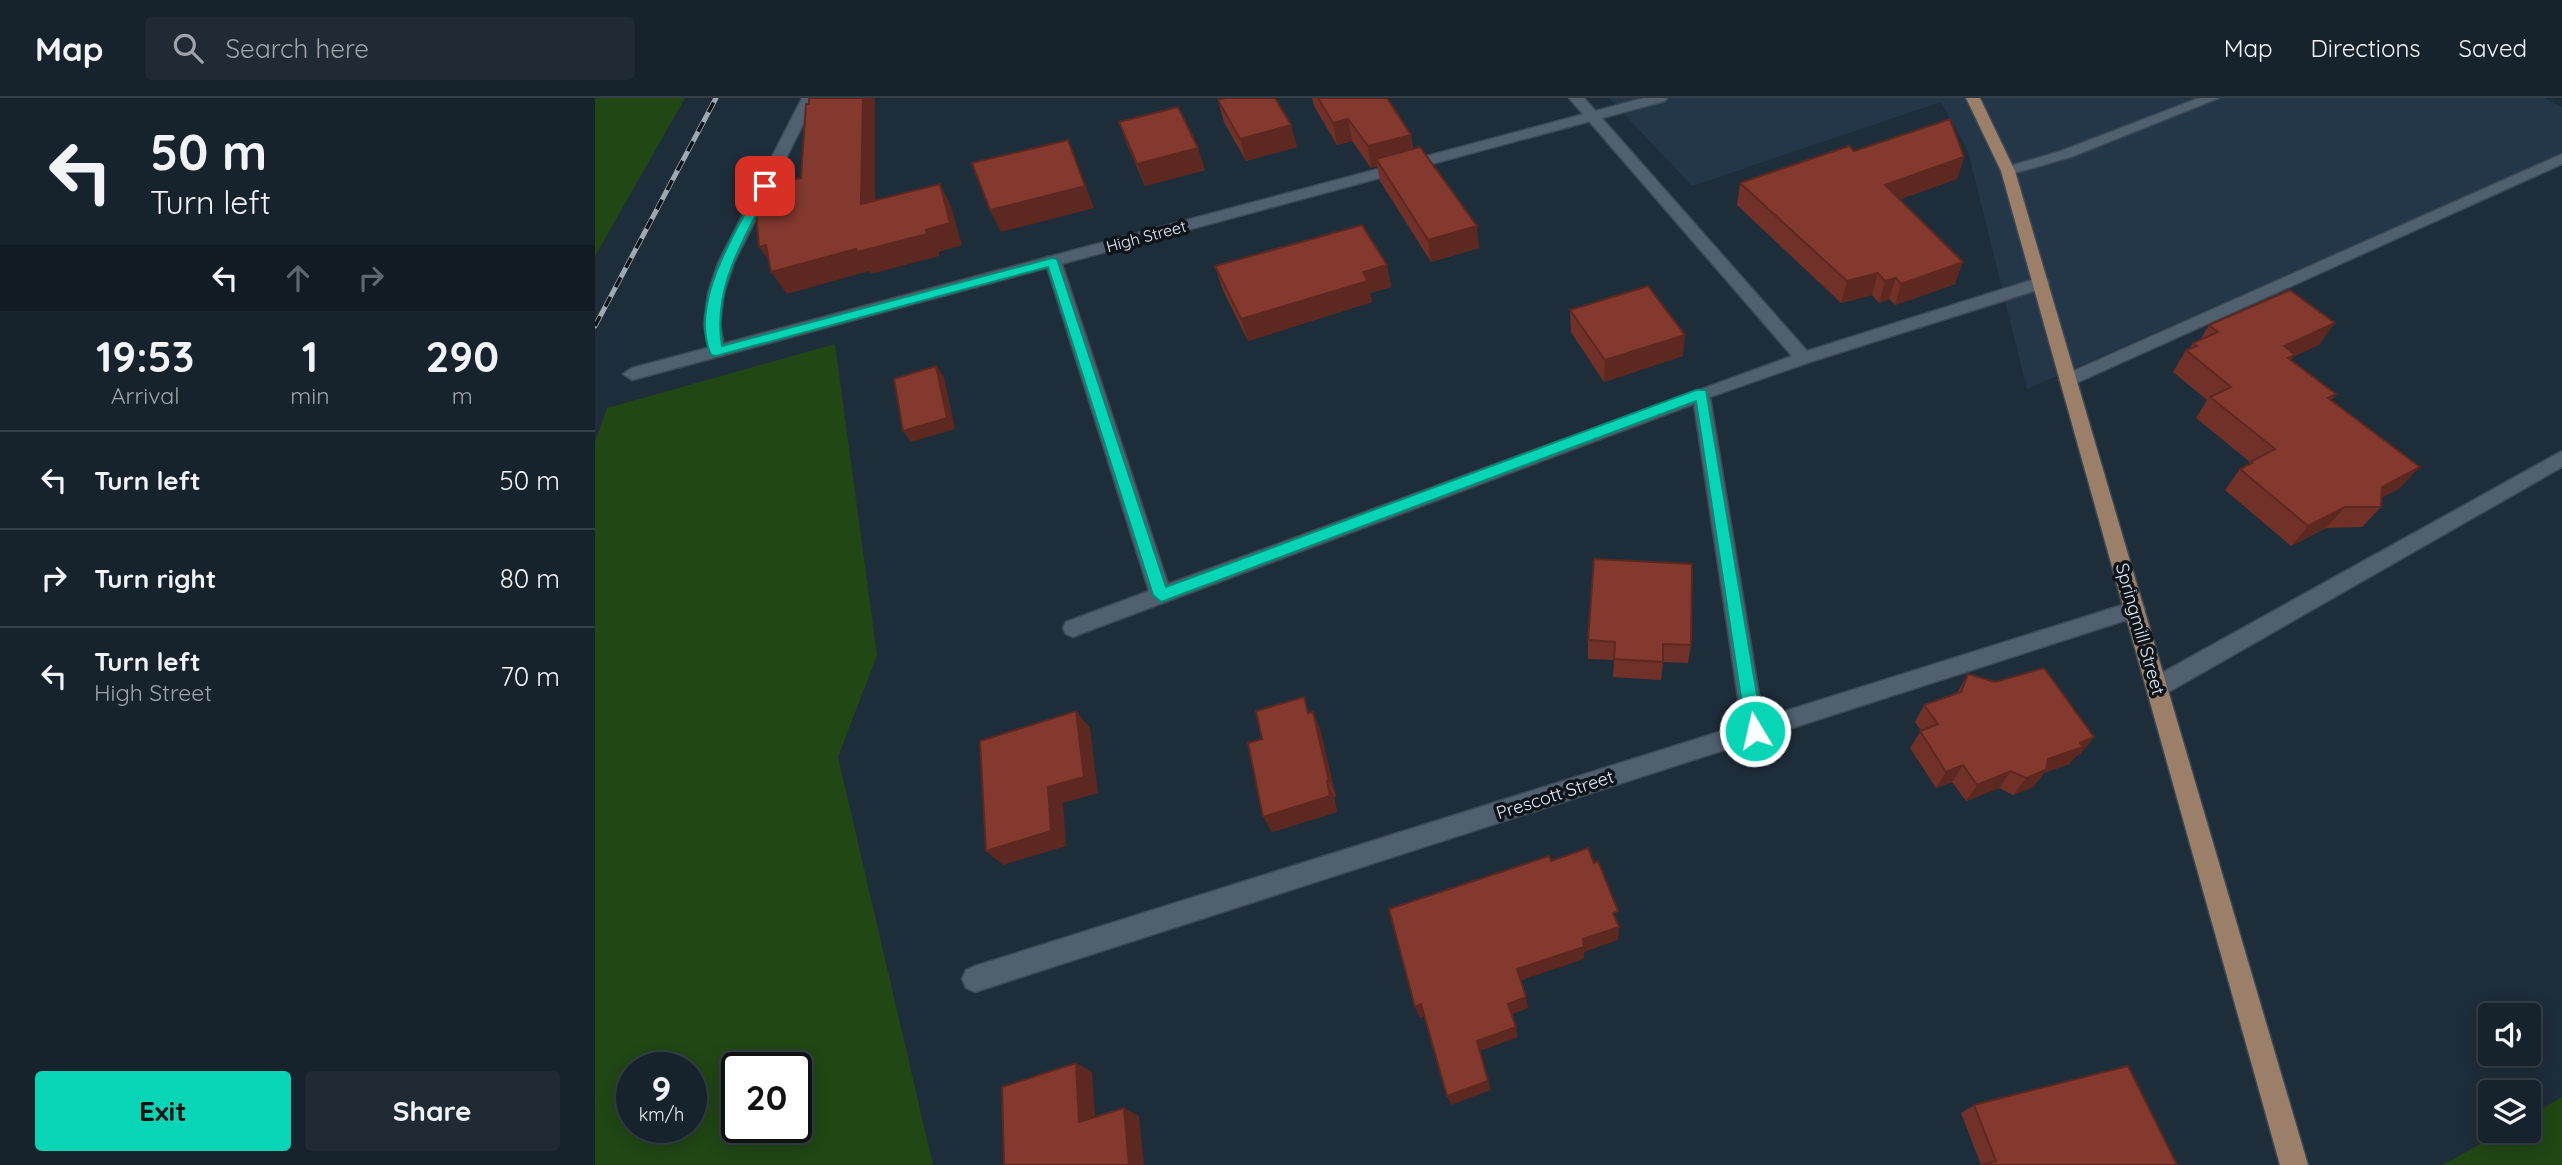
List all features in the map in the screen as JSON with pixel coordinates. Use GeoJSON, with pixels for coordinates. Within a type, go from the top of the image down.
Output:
{"type":"FeatureCollection","features":[{"type":"Feature","properties":{"kind":"main road","name":"Springmill Street"},"geometry":{"type":"LineString","coordinates":[[1973,98],[2008,171],[2294,1165]]}},
{"type":"Feature","properties":{"kind":"street"},"geometry":{"type":"LineString","coordinates":[[716,352],[712,324],[716,293],[726,263],[809,98]]}},
{"type":"Feature","properties":{"kind":"street"},"geometry":{"type":"LineString","coordinates":[[1576,98],[1804,358]]}},
{"type":"Feature","properties":{"kind":"street","name":"High Street"},"geometry":{"type":"LineString","coordinates":[[632,374],[1660,98]]}},
{"type":"Feature","properties":{"kind":"street"},"geometry":{"type":"LineString","coordinates":[[2008,171],[2066,154],[2212,98]]}},
{"type":"Feature","properties":{"kind":"street"},"geometry":{"type":"LineString","coordinates":[[2068,380],[2562,158]]}},
{"type":"Feature","properties":{"kind":"street"},"geometry":{"type":"LineString","coordinates":[[1052,261],[1161,595]]}},
{"type":"Feature","properties":{"kind":"street"},"geometry":{"type":"LineString","coordinates":[[1073,628],[1701,394],[1804,358],[2041,283]]}},
{"type":"Feature","properties":{"kind":"street"},"geometry":{"type":"LineString","coordinates":[[1701,394],[1755,731]]}},
{"type":"Feature","properties":{"kind":"street"},"geometry":{"type":"LineString","coordinates":[[2157,687],[2562,458]]}},
{"type":"Feature","properties":{"kind":"street","name":"Prescott Street"},"geometry":{"type":"LineString","coordinates":[[975,979],[2135,609]]}},
{"type":"Feature","properties":{"kind":"shaded area"},"geometry":{"type":"Polygon","coordinates":[[[1609,98],[2545,98],[2562,107],[2562,153],[2027,389],[1968,151],[1941,102],[1692,186],[1609,98]]]}},
{"type":"Feature","properties":{"kind":"green space"},"geometry":{"type":"Polygon","coordinates":[[[595,98],[685,98],[595,256],[595,98]]]}},
{"type":"Feature","properties":{"kind":"green space"},"geometry":{"type":"Polygon","coordinates":[[[835,344],[877,655],[838,757],[933,1165],[595,1165],[595,442],[607,408],[835,344]]]}},
{"type":"Feature","properties":{"kind":"green space"},"geometry":{"type":"Polygon","coordinates":[[[2562,1097],[2562,1165],[2443,1165],[2482,1143],[2541,1143],[2541,1109],[2562,1097]]]}},
{"type":"Feature","properties":{"kind":"building"},"geometry":{"type":"Polygon","coordinates":[[[809,98],[863,98],[861,204],[940,184],[950,223],[926,230],[927,234],[857,252],[856,249],[771,272],[766,245],[759,247],[754,184],[801,178],[806,104],[809,104],[809,98]]]}},
{"type":"Feature","properties":{"kind":"building"},"geometry":{"type":"Polygon","coordinates":[[[1275,98],[1291,125],[1240,139],[1218,100],[1275,98]]]}},
{"type":"Feature","properties":{"kind":"building"},"geometry":{"type":"Polygon","coordinates":[[[1318,98],[1387,98],[1411,135],[1368,146],[1348,119],[1333,123],[1318,98]]]}},
{"type":"Feature","properties":{"kind":"building"},"geometry":{"type":"Polygon","coordinates":[[[1178,107],[1198,148],[1137,164],[1119,122],[1178,107]]]}},
{"type":"Feature","properties":{"kind":"building"},"geometry":{"type":"Polygon","coordinates":[[[1950,119],[1964,157],[1885,185],[1963,262],[1901,284],[1896,278],[1885,281],[1878,273],[1847,281],[1740,183],[1849,146],[1854,151],[1950,119]]]}},
{"type":"Feature","properties":{"kind":"building"},"geometry":{"type":"Polygon","coordinates":[[[1068,140],[1085,186],[990,210],[972,163],[1068,140]]]}},
{"type":"Feature","properties":{"kind":"building"},"geometry":{"type":"Polygon","coordinates":[[[1420,147],[1477,226],[1428,240],[1376,159],[1420,147]]]}},
{"type":"Feature","properties":{"kind":"building"},"geometry":{"type":"Polygon","coordinates":[[[1362,225],[1387,265],[1363,272],[1368,281],[1241,319],[1215,266],[1362,225]]]}},
{"type":"Feature","properties":{"kind":"building"},"geometry":{"type":"Polygon","coordinates":[[[1648,286],[1685,335],[1605,360],[1570,310],[1648,286]]]}},
{"type":"Feature","properties":{"kind":"building"},"geometry":{"type":"Polygon","coordinates":[[[2290,290],[2335,323],[2284,346],[2295,355],[2288,358],[2336,394],[2328,398],[2420,467],[2382,487],[2381,507],[2345,507],[2308,526],[2240,469],[2275,449],[2210,397],[2231,387],[2186,350],[2197,346],[2193,343],[2218,332],[2209,325],[2290,290]]]}},
{"type":"Feature","properties":{"kind":"building"},"geometry":{"type":"Polygon","coordinates":[[[936,366],[947,418],[903,431],[894,379],[936,366]]]}},
{"type":"Feature","properties":{"kind":"building"},"geometry":{"type":"Polygon","coordinates":[[[1594,559],[1692,564],[1691,645],[1663,644],[1663,662],[1614,659],[1615,642],[1588,640],[1594,559]]]}},
{"type":"Feature","properties":{"kind":"building"},"geometry":{"type":"Polygon","coordinates":[[[2044,668],[2094,737],[2080,743],[2083,747],[2048,759],[2046,770],[2026,778],[2011,771],[1977,785],[1963,765],[1946,772],[1920,731],[1938,724],[1924,705],[1961,692],[1968,674],[1995,682],[2044,668]]]}},
{"type":"Feature","properties":{"kind":"building"},"geometry":{"type":"Polygon","coordinates":[[[1304,697],[1308,713],[1313,712],[1330,796],[1263,817],[1248,743],[1262,739],[1256,711],[1304,697]]]}},
{"type":"Feature","properties":{"kind":"building"},"geometry":{"type":"Polygon","coordinates":[[[1076,711],[1084,777],[1048,787],[1051,831],[986,851],[980,741],[1076,711]]]}},
{"type":"Feature","properties":{"kind":"building"},"geometry":{"type":"Polygon","coordinates":[[[1588,848],[1594,863],[1598,861],[1618,911],[1613,913],[1619,927],[1583,939],[1584,947],[1517,969],[1526,997],[1508,1004],[1516,1027],[1477,1041],[1488,1081],[1447,1096],[1421,1004],[1415,1007],[1389,909],[1549,856],[1551,861],[1588,848]]]}},
{"type":"Feature","properties":{"kind":"building"},"geometry":{"type":"Polygon","coordinates":[[[1076,1063],[1079,1122],[1124,1108],[1129,1165],[1004,1165],[1002,1087],[1076,1063]]]}},
{"type":"Feature","properties":{"kind":"building"},"geometry":{"type":"Polygon","coordinates":[[[2128,1066],[2177,1165],[1982,1165],[1996,1161],[1974,1105],[2128,1066]]]}},
{"type":"Feature","properties":{"kind":"railway"},"geometry":{"type":"LineString","coordinates":[[595,326],[716,98]]}},
{"type":"Feature","properties":{"kind":"route"},"geometry":{"type":"LineString","coordinates":[[765,186],[726,263],[716,293],[712,324],[716,352],[1052,261],[1161,595],[1701,394],[1755,731]]}}]}
